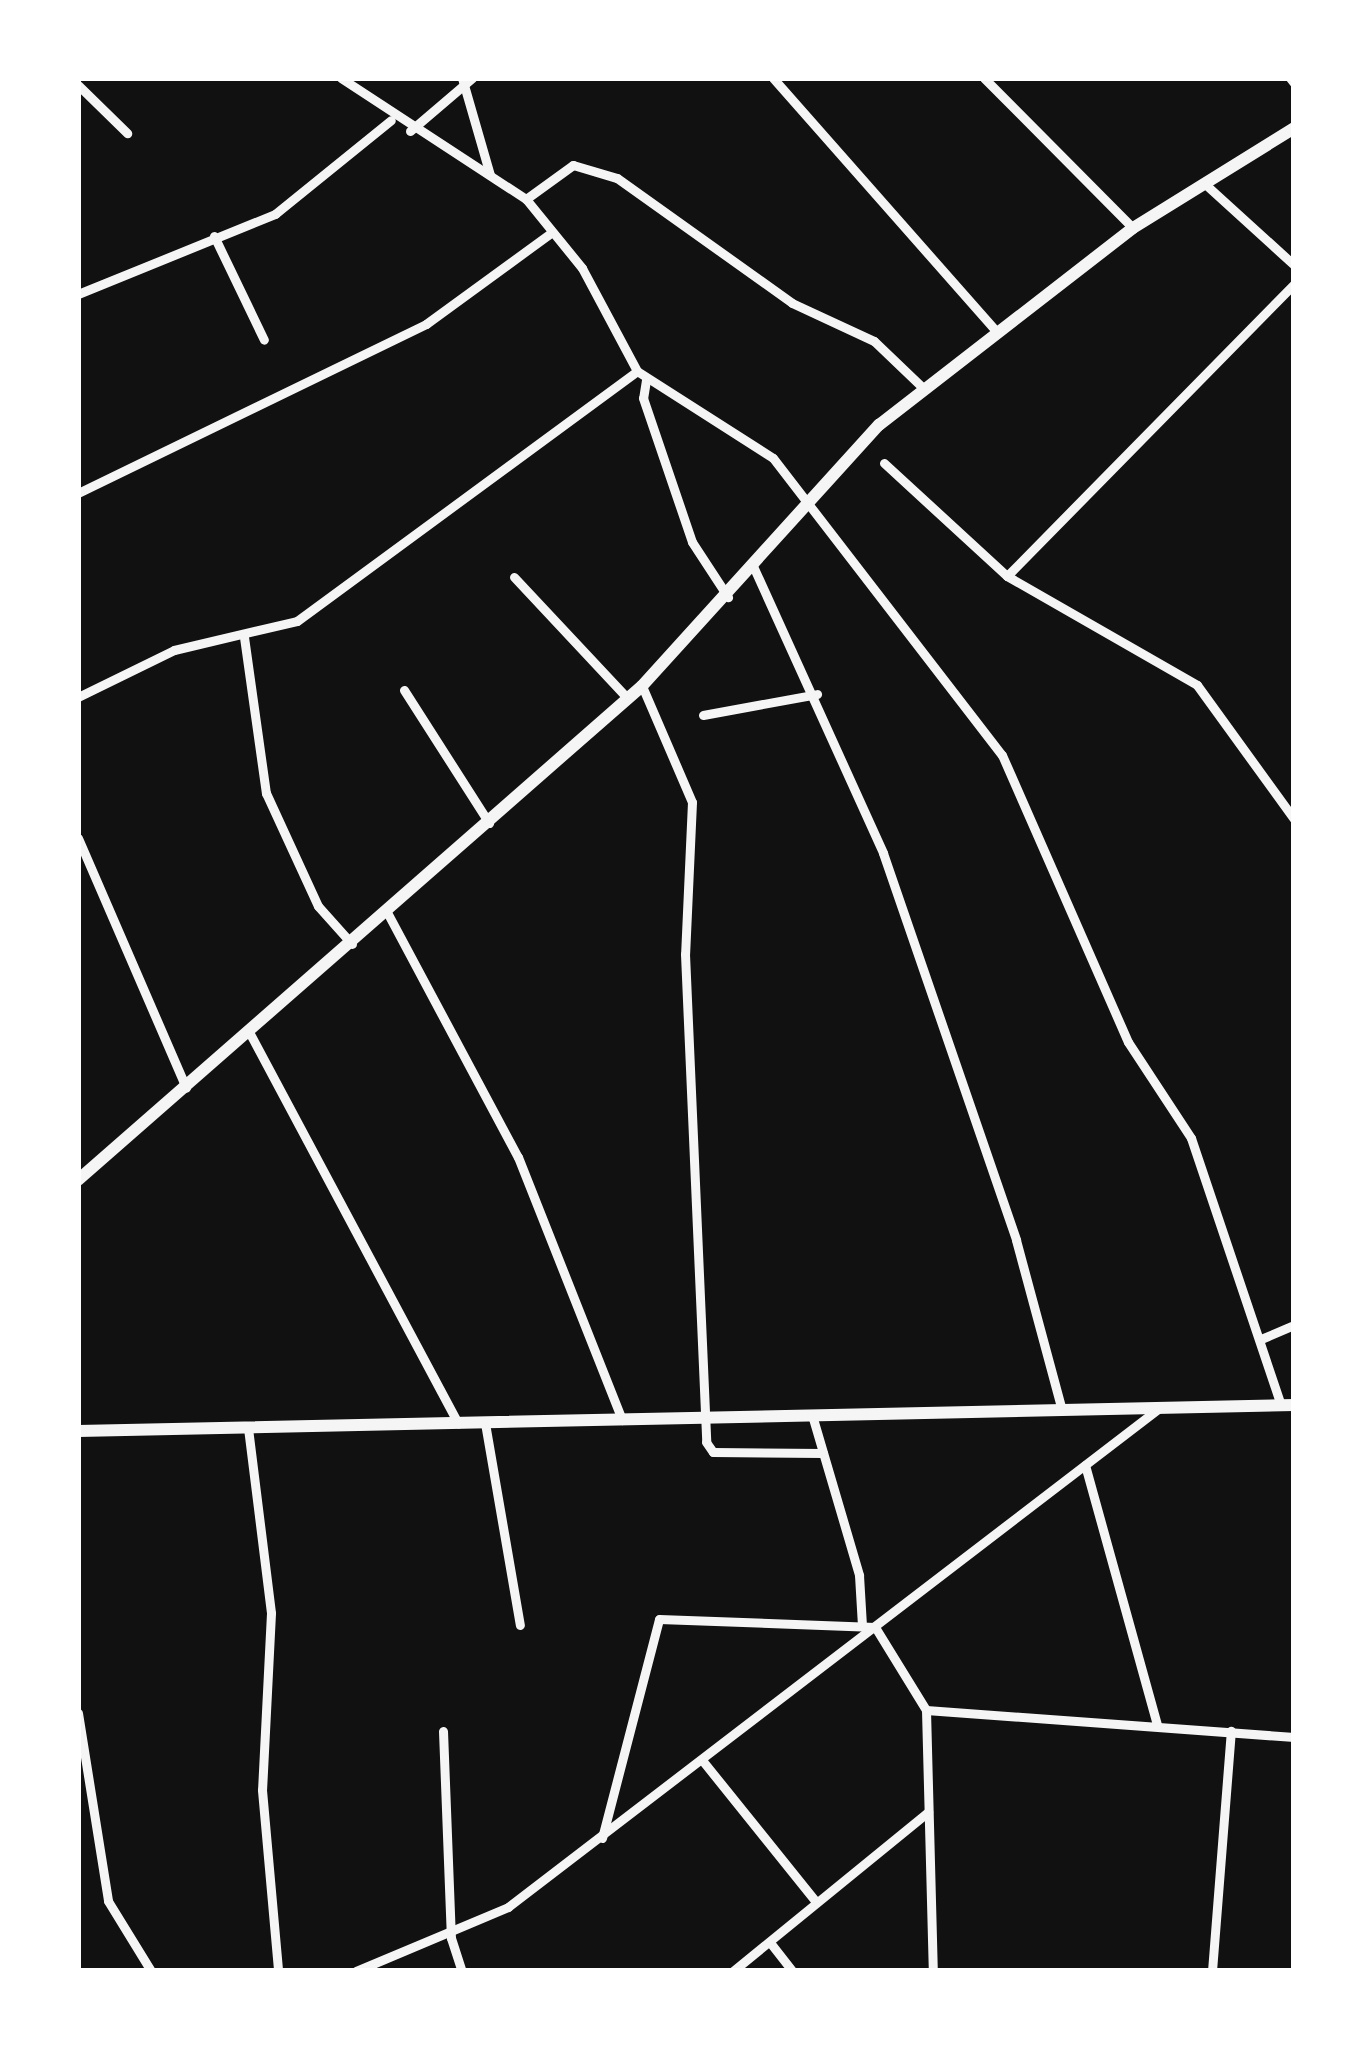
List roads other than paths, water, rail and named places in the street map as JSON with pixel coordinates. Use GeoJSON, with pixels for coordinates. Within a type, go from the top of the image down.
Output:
{"type":"FeatureCollection","features":[{"type":"Feature","properties":{"kind":"street"},"geometry":{"type":"LineString","coordinates":[[78,1431],[1287,1405],[1190,1138],[1128,1042],[1002,754],[773,458],[637,370],[552,232],[526,199],[391,120],[341,78]]}},
{"type":"Feature","properties":{"kind":"street"},"geometry":{"type":"LineString","coordinates":[[773,78],[994,329]]}},
{"type":"Feature","properties":{"kind":"street"},"geometry":{"type":"LineString","coordinates":[[985,78],[1133,228]]}},
{"type":"Feature","properties":{"kind":"street"},"geometry":{"type":"LineString","coordinates":[[410,130],[466,81],[490,175]]}},
{"type":"Feature","properties":{"kind":"street"},"geometry":{"type":"LineString","coordinates":[[78,86],[128,134]]}},
{"type":"Feature","properties":{"kind":"street"},"geometry":{"type":"LineString","coordinates":[[78,294],[325,183],[391,120]]}},
{"type":"Feature","properties":{"kind":"street"},"geometry":{"type":"LineString","coordinates":[[78,1180],[388,914],[643,686],[923,388],[994,329],[1133,228],[1294,128]]}},
{"type":"Feature","properties":{"kind":"street"},"geometry":{"type":"LineString","coordinates":[[526,199],[573,165],[617,178],[792,303],[874,341],[923,388]]}},
{"type":"Feature","properties":{"kind":"street"},"geometry":{"type":"LineString","coordinates":[[1205,184],[1294,265]]}},
{"type":"Feature","properties":{"kind":"street"},"geometry":{"type":"LineString","coordinates":[[78,494],[426,324],[552,232]]}},
{"type":"Feature","properties":{"kind":"street"},"geometry":{"type":"LineString","coordinates":[[214,236],[264,340]]}},
{"type":"Feature","properties":{"kind":"street"},"geometry":{"type":"LineString","coordinates":[[1007,576],[1294,284]]}},
{"type":"Feature","properties":{"kind":"street"},"geometry":{"type":"LineString","coordinates":[[78,698],[174,650],[297,621],[637,370]]}},
{"type":"Feature","properties":{"kind":"street"},"geometry":{"type":"LineString","coordinates":[[646,380],[643,398],[692,542],[728,597]]}},
{"type":"Feature","properties":{"kind":"street"},"geometry":{"type":"LineString","coordinates":[[884,464],[1007,576],[1197,685],[1294,819]]}},
{"type":"Feature","properties":{"kind":"street"},"geometry":{"type":"LineString","coordinates":[[753,566],[817,694],[1016,1240],[1061,1407]]}},
{"type":"Feature","properties":{"kind":"street"},"geometry":{"type":"LineString","coordinates":[[514,577],[628,699]]}},
{"type":"Feature","properties":{"kind":"street"},"geometry":{"type":"LineString","coordinates":[[244,637],[266,793],[318,906],[352,944]]}},
{"type":"Feature","properties":{"kind":"street"},"geometry":{"type":"LineString","coordinates":[[643,686],[692,802],[685,954],[706,1419],[713,1452],[823,1453]]}},
{"type":"Feature","properties":{"kind":"street"},"geometry":{"type":"LineString","coordinates":[[404,690],[489,823]]}},
{"type":"Feature","properties":{"kind":"street"},"geometry":{"type":"LineString","coordinates":[[703,715],[817,694]]}},
{"type":"Feature","properties":{"kind":"street"},"geometry":{"type":"LineString","coordinates":[[78,838],[186,1088]]}},
{"type":"Feature","properties":{"kind":"street"},"geometry":{"type":"LineString","coordinates":[[388,914],[518,1156],[622,1420]]}},
{"type":"Feature","properties":{"kind":"street"},"geometry":{"type":"LineString","coordinates":[[248,1030],[458,1423]]}},
{"type":"Feature","properties":{"kind":"street"},"geometry":{"type":"LineString","coordinates":[[1262,1339],[1294,1325]]}},
{"type":"Feature","properties":{"kind":"street"},"geometry":{"type":"LineString","coordinates":[[356,1971],[451,1938],[602,1838],[1162,1406]]}},
{"type":"Feature","properties":{"kind":"street"},"geometry":{"type":"LineString","coordinates":[[812,1415],[862,1626]]}},
{"type":"Feature","properties":{"kind":"street"},"geometry":{"type":"LineString","coordinates":[[485,1423],[520,1625]]}},
{"type":"Feature","properties":{"kind":"street"},"geometry":{"type":"LineString","coordinates":[[248,1428],[271,1613],[262,1790],[278,1971]]}},
{"type":"Feature","properties":{"kind":"street"},"geometry":{"type":"LineString","coordinates":[[1085,1465],[1157,1724]]}},
{"type":"Feature","properties":{"kind":"street"},"geometry":{"type":"LineString","coordinates":[[602,1838],[653,1621],[875,1627]]}},
{"type":"Feature","properties":{"kind":"street"},"geometry":{"type":"LineString","coordinates":[[875,1627],[926,1710],[933,1971]]}},
{"type":"Feature","properties":{"kind":"street"},"geometry":{"type":"LineString","coordinates":[[926,1710],[1294,1737]]}},
{"type":"Feature","properties":{"kind":"street"},"geometry":{"type":"LineString","coordinates":[[78,1713],[108,1901],[151,1971]]}},
{"type":"Feature","properties":{"kind":"street"},"geometry":{"type":"LineString","coordinates":[[443,1731],[451,1938],[462,1971]]}},
{"type":"Feature","properties":{"kind":"street"},"geometry":{"type":"LineString","coordinates":[[1212,1971],[1231,1731]]}},
{"type":"Feature","properties":{"kind":"street"},"geometry":{"type":"LineString","coordinates":[[702,1760],[816,1902]]}},
{"type":"Feature","properties":{"kind":"street"},"geometry":{"type":"LineString","coordinates":[[733,1971],[772,1945],[816,1902],[928,1811]]}},
{"type":"Feature","properties":{"kind":"street"},"geometry":{"type":"LineString","coordinates":[[772,1945],[792,1971]]}}]}
